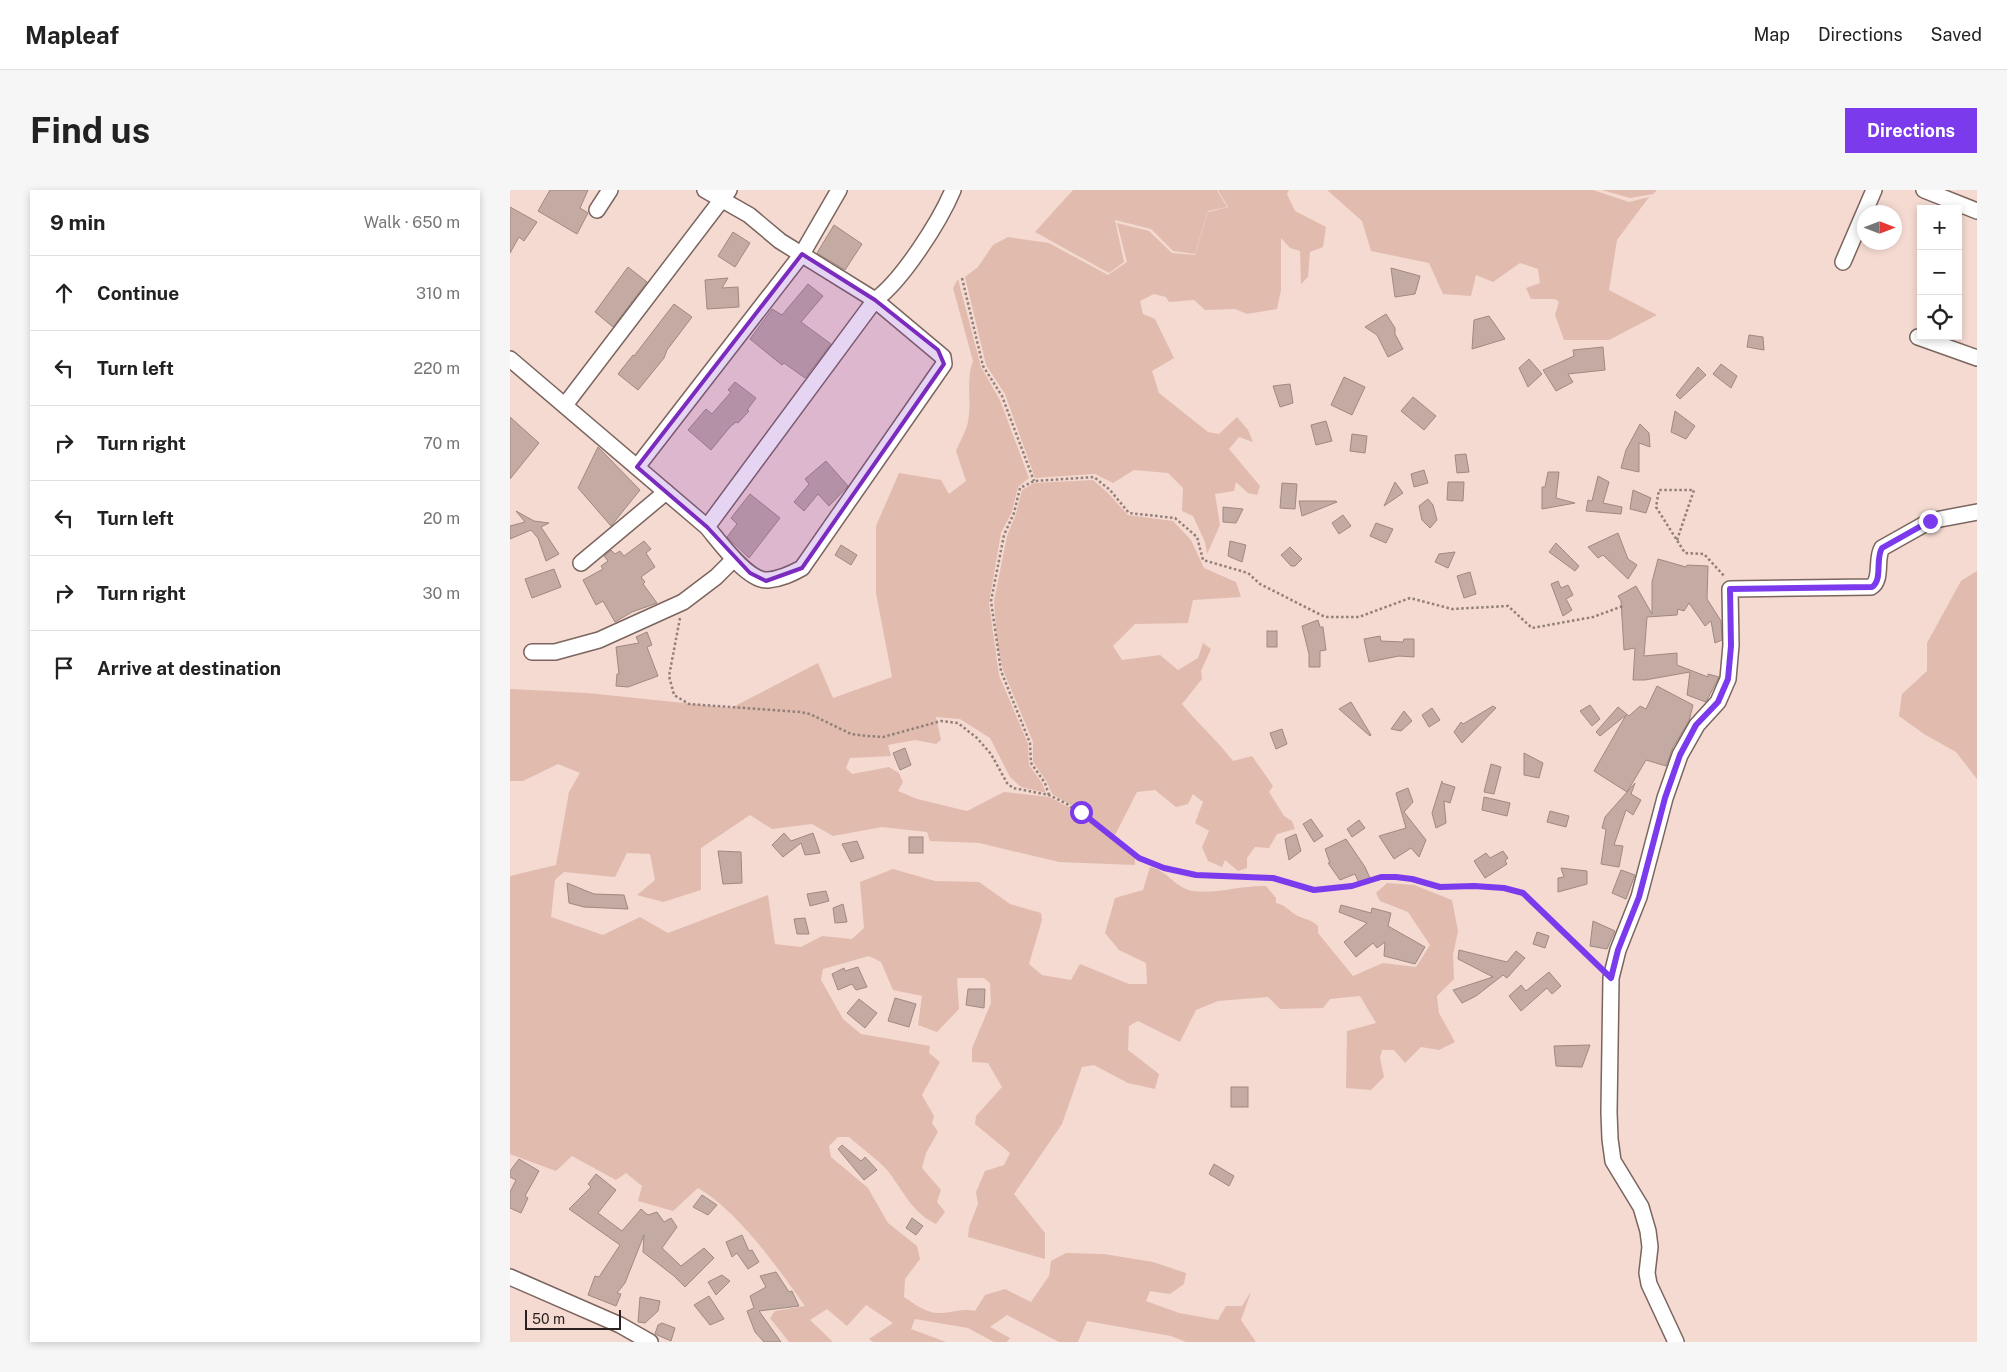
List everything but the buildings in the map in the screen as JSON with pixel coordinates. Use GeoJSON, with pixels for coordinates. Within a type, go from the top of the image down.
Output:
{"type":"FeatureCollection","features":[{"type":"Feature","properties":{"kind":"street"},"geometry":{"type":"LineString","coordinates":[[597,210],[610,190]]}},
{"type":"Feature","properties":{"kind":"street"},"geometry":{"type":"LineString","coordinates":[[510,359],[707,526],[734,559],[750,572],[766,581],[786,576],[802,568],[944,364],[943,357],[938,350],[875,300],[780,241],[726,195],[705,190]]}},
{"type":"Feature","properties":{"kind":"street"},"geometry":{"type":"LineString","coordinates":[[637,467],[802,254],[839,190]]}},
{"type":"Feature","properties":{"kind":"street"},"geometry":{"type":"LineString","coordinates":[[707,526],[875,300],[886,292],[927,236],[954,190]]}},
{"type":"Feature","properties":{"kind":"street"},"geometry":{"type":"LineString","coordinates":[[1843,262],[1874,190]]}},
{"type":"Feature","properties":{"kind":"street"},"geometry":{"type":"LineString","coordinates":[[1924,190],[1977,212]]}},
{"type":"Feature","properties":{"kind":"street"},"geometry":{"type":"LineString","coordinates":[[565,406],[726,195]]}},
{"type":"Feature","properties":{"kind":"street"},"geometry":{"type":"LineString","coordinates":[[1926,340],[1977,358]]}},
{"type":"Feature","properties":{"kind":"street"},"geometry":{"type":"LineString","coordinates":[[581,563],[666,492]]}},
{"type":"Feature","properties":{"kind":"street"},"geometry":{"type":"LineString","coordinates":[[1676,1342],[1649,1284],[1647,1273],[1650,1247],[1648,1231],[1641,1207],[1613,1160],[1609,1112],[1611,978],[1618,950],[1639,897],[1665,798],[1680,755],[1696,725],[1718,702],[1728,679],[1731,646],[1730,589],[1872,587],[1877,580],[1878,554],[1882,548],[1930,521],[1977,512]]}},
{"type":"Feature","properties":{"kind":"street"},"geometry":{"type":"LineString","coordinates":[[532,652],[555,652],[599,640],[683,602],[716,577],[734,559]]}},
{"type":"Feature","properties":{"kind":"street"},"geometry":{"type":"LineString","coordinates":[[510,1277],[612,1321],[650,1342]]}},
{"type":"Feature","properties":{"kind":"path"},"geometry":{"type":"LineString","coordinates":[[962,278],[983,366],[1002,396],[1034,481]]}},
{"type":"Feature","properties":{"kind":"path"},"geometry":{"type":"LineString","coordinates":[[1049,795],[1045,782],[1031,763],[1030,742],[1000,671],[991,601],[1004,535],[1014,513],[1020,488],[1034,481],[1094,477],[1110,490],[1129,513],[1175,518],[1196,537],[1203,560],[1248,573],[1260,584],[1325,617],[1358,617],[1410,598],[1452,609],[1508,606],[1532,628],[1593,617],[1623,606]]}},
{"type":"Feature","properties":{"kind":"path"},"geometry":{"type":"LineString","coordinates":[[1677,540],[1694,490],[1659,490],[1656,507],[1677,540],[1686,553],[1704,554],[1724,574],[1730,589]]}},
{"type":"Feature","properties":{"kind":"path"},"geometry":{"type":"LineString","coordinates":[[683,602],[669,676],[671,689],[680,700],[697,706],[800,712],[810,714],[851,734],[867,736],[883,737],[933,722],[951,721],[966,728],[977,738],[990,754],[1007,783],[1013,788],[1049,795],[1081,812],[1139,858],[1187,874],[1213,877],[1273,878],[1314,890],[1352,886],[1386,877],[1412,879],[1440,887],[1474,886],[1504,888],[1523,893],[1611,978]]}},
{"type":"Feature","properties":{"kind":"highlighted area"},"geometry":{"type":"Polygon","coordinates":[[[802,254],[875,300],[938,350],[944,364],[802,568],[766,581],[750,573],[707,527],[637,467],[802,254]]]}},
{"type":"Feature","properties":{"kind":"shaded area"},"geometry":{"type":"Polygon","coordinates":[[[1073,190],[1217,190],[1227,207],[1208,211],[1195,254],[1173,251],[1151,229],[1115,220],[1124,262],[1109,273],[1035,232],[1073,190]]]}},
{"type":"Feature","properties":{"kind":"shaded area"},"geometry":{"type":"Polygon","coordinates":[[[1218,190],[1289,190],[1287,194],[1295,211],[1326,227],[1323,247],[1310,252],[1308,277],[1301,284],[1300,251],[1290,248],[1281,238],[1281,290],[1277,309],[1247,314],[1235,309],[1205,310],[1194,300],[1169,302],[1166,297],[1154,294],[1140,301],[1143,314],[1155,319],[1174,358],[1152,371],[1159,393],[1208,432],[1219,434],[1237,417],[1248,430],[1253,442],[1239,437],[1229,449],[1260,486],[1257,495],[1248,493],[1236,482],[1234,491],[1215,494],[1220,525],[1207,554],[1205,542],[1193,516],[1182,511],[1183,488],[1168,473],[1134,470],[1113,483],[1095,474],[1035,478],[1005,394],[986,365],[965,277],[978,267],[993,245],[1008,237],[1049,243],[1108,275],[1127,262],[1117,223],[1149,231],[1172,253],[1195,255],[1208,212],[1228,207],[1218,190]]]}},
{"type":"Feature","properties":{"kind":"shaded area"},"geometry":{"type":"Polygon","coordinates":[[[1327,190],[1593,190],[1629,202],[1649,197],[1617,240],[1609,290],[1657,315],[1609,340],[1564,340],[1555,315],[1559,302],[1555,299],[1531,299],[1526,288],[1540,283],[1538,269],[1520,263],[1493,282],[1476,275],[1471,296],[1443,294],[1429,263],[1371,251],[1362,221],[1327,190]]]}},
{"type":"Feature","properties":{"kind":"shaded area"},"geometry":{"type":"Polygon","coordinates":[[[1602,190],[1657,190],[1653,194],[1630,198],[1602,190]]]}},
{"type":"Feature","properties":{"kind":"shaded area"},"geometry":{"type":"Polygon","coordinates":[[[958,279],[981,367],[1000,400],[1029,478],[1018,487],[1012,512],[1001,533],[989,603],[999,675],[1028,744],[1029,765],[1042,783],[1046,793],[1021,787],[1010,777],[990,738],[960,719],[936,717],[941,740],[936,744],[915,740],[888,745],[891,756],[850,758],[846,768],[852,774],[889,767],[899,773],[903,782],[898,791],[917,799],[967,811],[1004,792],[1049,797],[1076,811],[1135,857],[1135,865],[1059,862],[979,843],[930,841],[927,832],[882,827],[833,836],[812,824],[772,829],[750,815],[701,848],[701,890],[663,902],[637,895],[655,880],[650,854],[627,853],[615,877],[564,872],[555,880],[551,917],[603,935],[640,917],[668,933],[768,895],[775,944],[801,947],[822,936],[852,939],[864,928],[860,882],[893,869],[935,881],[979,882],[1010,904],[1041,913],[1042,920],[1029,964],[1042,975],[1071,980],[1080,964],[1129,984],[1147,984],[1146,963],[1119,950],[1105,933],[1115,898],[1143,890],[1150,867],[1193,891],[1202,892],[1266,886],[1276,898],[1276,903],[1318,926],[1318,933],[1353,976],[1383,963],[1416,967],[1430,945],[1408,912],[1380,901],[1376,893],[1387,883],[1414,885],[1452,900],[1458,931],[1453,955],[1454,979],[1437,996],[1439,1013],[1455,1042],[1439,1050],[1421,1047],[1405,1063],[1394,1050],[1382,1050],[1380,1058],[1384,1077],[1371,1090],[1346,1088],[1347,1031],[1376,1023],[1360,996],[1330,999],[1323,1008],[1280,1009],[1268,997],[1218,1001],[1196,1010],[1180,1042],[1138,1021],[1129,1026],[1128,1050],[1159,1074],[1155,1089],[1128,1083],[1094,1065],[1082,1067],[1062,1124],[1014,1194],[1045,1233],[1045,1259],[968,1237],[969,1227],[978,1204],[976,1192],[985,1171],[1004,1165],[1010,1153],[975,1124],[976,1116],[1002,1087],[988,1063],[972,1062],[972,1048],[991,1003],[990,983],[984,978],[957,978],[959,1009],[937,1032],[918,1025],[922,996],[893,990],[881,962],[869,956],[823,969],[821,980],[843,1019],[861,1034],[930,1046],[929,1053],[940,1062],[922,1095],[934,1116],[932,1123],[938,1132],[926,1153],[922,1168],[941,1190],[937,1202],[945,1212],[936,1224],[920,1214],[887,1170],[849,1137],[838,1137],[829,1146],[831,1157],[868,1188],[888,1223],[917,1246],[920,1259],[905,1279],[904,1297],[921,1308],[935,1313],[975,1311],[985,1295],[1005,1289],[1031,1302],[1049,1276],[1051,1261],[1066,1253],[1104,1254],[1153,1262],[1186,1273],[1184,1284],[1170,1294],[1150,1291],[1146,1301],[1179,1313],[1218,1320],[1226,1306],[1242,1306],[1251,1292],[1241,1320],[1256,1342],[1186,1342],[1171,1336],[1087,1321],[1078,1342],[1059,1342],[1007,1315],[990,1327],[1010,1338],[1007,1342],[994,1342],[968,1328],[915,1319],[911,1329],[946,1342],[873,1342],[869,1339],[893,1323],[866,1305],[847,1326],[827,1309],[810,1320],[833,1342],[789,1342],[770,1318],[775,1311],[805,1306],[756,1241],[713,1198],[698,1188],[673,1211],[638,1201],[642,1186],[626,1173],[616,1180],[572,1156],[556,1171],[510,1154],[510,876],[556,865],[569,792],[580,773],[558,764],[523,781],[510,781],[510,689],[588,693],[731,708],[818,663],[833,698],[892,677],[876,593],[876,526],[899,473],[941,480],[949,494],[966,481],[956,451],[969,418],[970,377],[973,361],[953,288],[958,279]]]}},
{"type":"Feature","properties":{"kind":"shaded area"},"geometry":{"type":"Polygon","coordinates":[[[1093,480],[1128,515],[1173,521],[1191,540],[1204,568],[1236,582],[1241,597],[1193,600],[1188,623],[1135,624],[1113,646],[1122,660],[1160,655],[1178,670],[1198,658],[1203,643],[1211,649],[1201,671],[1202,679],[1182,704],[1233,761],[1252,756],[1273,786],[1269,792],[1284,816],[1292,821],[1295,829],[1277,834],[1269,848],[1255,847],[1247,858],[1247,868],[1238,871],[1225,860],[1222,867],[1208,861],[1202,847],[1209,831],[1195,823],[1203,802],[1193,794],[1188,804],[1176,807],[1155,790],[1137,792],[1115,835],[1088,815],[1052,794],[1047,782],[1033,762],[1033,742],[1003,670],[997,642],[994,601],[1007,536],[1016,514],[1022,490],[1034,483],[1093,480]]]}},
{"type":"Feature","properties":{"kind":"shaded area"},"geometry":{"type":"Polygon","coordinates":[[[1977,571],[1977,779],[1956,752],[1924,734],[1899,716],[1902,694],[1927,671],[1927,643],[1961,581],[1977,571]]]}},
{"type":"Feature","properties":{"kind":"route"},"geometry":{"type":"LineString","coordinates":[[1081,812],[1139,858],[1178,872],[1213,877],[1273,878],[1308,890],[1352,886],[1381,877],[1396,877],[1412,879],[1440,887],[1460,888],[1474,886],[1504,888],[1523,893],[1611,978],[1618,950],[1639,897],[1665,798],[1680,755],[1696,725],[1718,702],[1724,692],[1728,679],[1731,646],[1730,589],[1786,590],[1872,587],[1877,580],[1878,554],[1882,548],[1930,521]]}}]}
